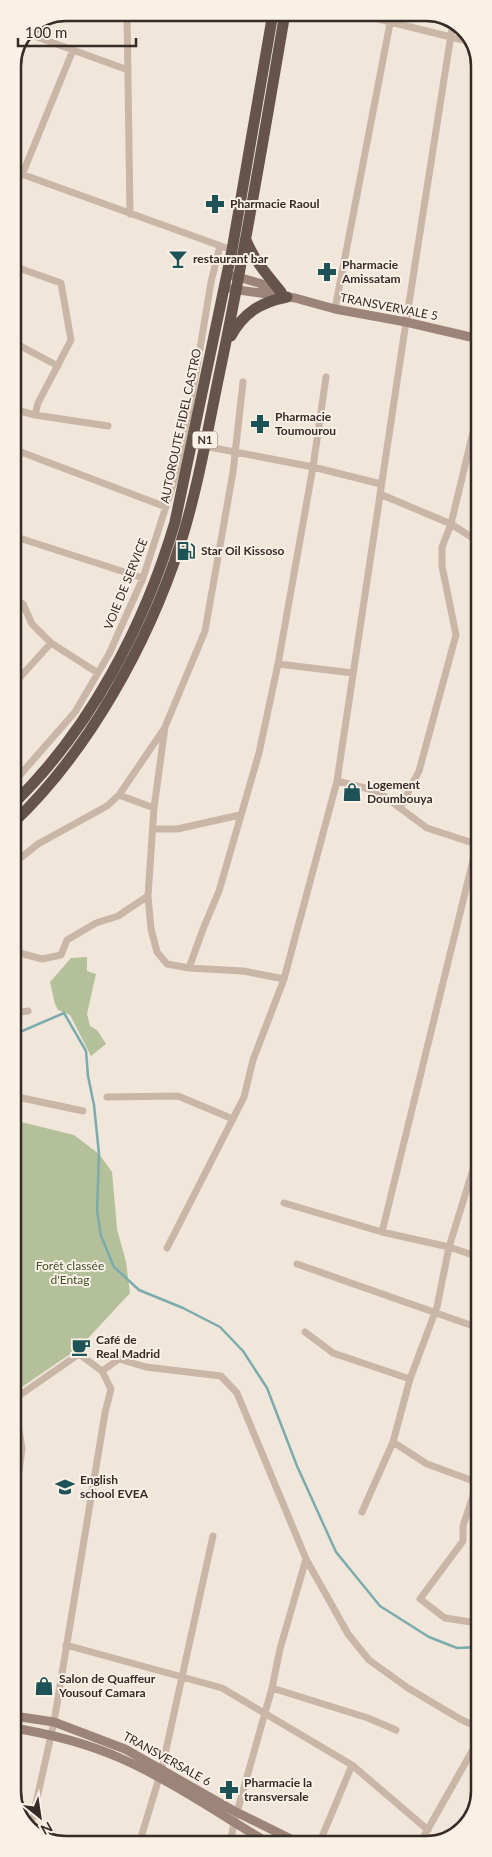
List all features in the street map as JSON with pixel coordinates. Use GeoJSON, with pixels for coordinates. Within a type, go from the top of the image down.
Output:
{"type":"FeatureCollection","features":[{"type":"Feature","properties":{"kind":"highway","name":"AUTOROUTE FIDEL CASTRO"},"geometry":{"type":"LineString","coordinates":[[21,815],[67,762],[121,681],[165,589],[181,543],[204,446],[246,239],[273,21]]}},
{"type":"Feature","properties":{"kind":"highway","name":"AUTOROUTE FIDEL CASTRO"},"geometry":{"type":"LineString","coordinates":[[21,795],[52,761],[92,706],[126,647],[155,582],[175,522],[232,250],[273,21]]}},
{"type":"Feature","properties":{"kind":"highway"},"geometry":{"type":"LineString","coordinates":[[224,349],[236,326],[246,315],[264,304],[287,296],[262,270],[251,252],[246,239]]}},
{"type":"Feature","properties":{"kind":"main road","name":"TRANSVERVALE 5"},"geometry":{"type":"LineString","coordinates":[[226,275],[260,283],[287,296]]}},
{"type":"Feature","properties":{"kind":"main road","name":"TRANSVERVALE 5"},"geometry":{"type":"LineString","coordinates":[[224,287],[287,296],[471,337]]}},
{"type":"Feature","properties":{"kind":"main road","name":"TRANSVERSALE 6"},"geometry":{"type":"LineString","coordinates":[[21,1717],[54,1722],[125,1748],[237,1813],[284,1836]]}},
{"type":"Feature","properties":{"kind":"main road","name":"TRANSVERSALE 6"},"geometry":{"type":"LineString","coordinates":[[21,1729],[52,1734],[120,1758],[159,1778],[256,1836]]}},
{"type":"Feature","properties":{"kind":"street"},"geometry":{"type":"LineString","coordinates":[[127,21],[130,214]]}},
{"type":"Feature","properties":{"kind":"street"},"geometry":{"type":"LineString","coordinates":[[386,21],[462,40]]}},
{"type":"Feature","properties":{"kind":"street"},"geometry":{"type":"LineString","coordinates":[[335,308],[390,22]]}},
{"type":"Feature","properties":{"kind":"street"},"geometry":{"type":"LineString","coordinates":[[44,28],[44,39]]}},
{"type":"Feature","properties":{"kind":"street"},"geometry":{"type":"LineString","coordinates":[[167,1248],[244,1097],[253,1060],[284,979],[337,781],[452,30]]}},
{"type":"Feature","properties":{"kind":"street"},"geometry":{"type":"LineString","coordinates":[[33,35],[128,70]]}},
{"type":"Feature","properties":{"kind":"street"},"geometry":{"type":"LineString","coordinates":[[73,50],[22,175],[232,250]]}},
{"type":"Feature","properties":{"kind":"street","name":"VOIE DE SERVICE"},"geometry":{"type":"LineString","coordinates":[[21,774],[75,712],[110,654],[143,578],[180,460],[211,282],[220,246]]}},
{"type":"Feature","properties":{"kind":"street"},"geometry":{"type":"LineString","coordinates":[[21,269],[61,283],[71,340],[38,403],[35,414]]}},
{"type":"Feature","properties":{"kind":"street"},"geometry":{"type":"LineString","coordinates":[[21,346],[58,366]]}},
{"type":"Feature","properties":{"kind":"street"},"geometry":{"type":"LineString","coordinates":[[189,968],[219,891],[259,753],[278,664],[313,467],[326,377]]}},
{"type":"Feature","properties":{"kind":"street"},"geometry":{"type":"LineString","coordinates":[[21,858],[38,844],[107,806],[119,795],[165,727],[205,631],[235,451],[243,382]]}},
{"type":"Feature","properties":{"kind":"street"},"geometry":{"type":"LineString","coordinates":[[21,411],[108,426]]}},
{"type":"Feature","properties":{"kind":"street"},"geometry":{"type":"LineString","coordinates":[[400,808],[419,771],[456,636],[442,566],[442,547],[451,524],[471,440]]}},
{"type":"Feature","properties":{"kind":"street"},"geometry":{"type":"LineString","coordinates":[[204,446],[313,467],[381,484]]}},
{"type":"Feature","properties":{"kind":"street"},"geometry":{"type":"LineString","coordinates":[[21,452],[166,507]]}},
{"type":"Feature","properties":{"kind":"street"},"geometry":{"type":"LineString","coordinates":[[380,494],[451,524],[471,537]]}},
{"type":"Feature","properties":{"kind":"street"},"geometry":{"type":"LineString","coordinates":[[21,539],[143,578]]}},
{"type":"Feature","properties":{"kind":"street"},"geometry":{"type":"LineString","coordinates":[[21,603],[32,624],[51,643],[98,673]]}},
{"type":"Feature","properties":{"kind":"street"},"geometry":{"type":"LineString","coordinates":[[21,676],[51,643]]}},
{"type":"Feature","properties":{"kind":"street"},"geometry":{"type":"LineString","coordinates":[[278,664],[353,673]]}},
{"type":"Feature","properties":{"kind":"street"},"geometry":{"type":"LineString","coordinates":[[165,727],[154,808],[148,896],[151,929],[157,952],[167,964],[189,968],[243,971],[284,979]]}},
{"type":"Feature","properties":{"kind":"street"},"geometry":{"type":"LineString","coordinates":[[337,781],[377,791],[427,828],[471,843]]}},
{"type":"Feature","properties":{"kind":"street"},"geometry":{"type":"LineString","coordinates":[[119,795],[154,808]]}},
{"type":"Feature","properties":{"kind":"street"},"geometry":{"type":"LineString","coordinates":[[153,829],[177,829],[240,815]]}},
{"type":"Feature","properties":{"kind":"street"},"geometry":{"type":"LineString","coordinates":[[382,1232],[471,873]]}},
{"type":"Feature","properties":{"kind":"street"},"geometry":{"type":"LineString","coordinates":[[21,953],[42,959],[61,956],[67,940],[96,923],[118,916],[148,896]]}},
{"type":"Feature","properties":{"kind":"street"},"geometry":{"type":"LineString","coordinates":[[21,1012],[28,1011]]}},
{"type":"Feature","properties":{"kind":"street"},"geometry":{"type":"LineString","coordinates":[[107,1097],[178,1096],[233,1118]]}},
{"type":"Feature","properties":{"kind":"street"},"geometry":{"type":"LineString","coordinates":[[21,1098],[83,1111]]}},
{"type":"Feature","properties":{"kind":"street"},"geometry":{"type":"LineString","coordinates":[[362,1512],[393,1442],[410,1379],[435,1313],[449,1247],[471,1176]]}},
{"type":"Feature","properties":{"kind":"street"},"geometry":{"type":"LineString","coordinates":[[284,1203],[382,1232],[449,1247],[471,1254]]}},
{"type":"Feature","properties":{"kind":"street"},"geometry":{"type":"LineString","coordinates":[[297,1264],[471,1325]]}},
{"type":"Feature","properties":{"kind":"street"},"geometry":{"type":"LineString","coordinates":[[304,1332],[333,1353],[410,1379]]}},
{"type":"Feature","properties":{"kind":"street"},"geometry":{"type":"LineString","coordinates":[[21,1394],[79,1354],[102,1371],[111,1389],[105,1413],[52,1734],[32,1820]]}},
{"type":"Feature","properties":{"kind":"street"},"geometry":{"type":"LineString","coordinates":[[102,1371],[119,1360],[146,1367],[221,1376],[237,1393],[306,1559],[348,1634],[369,1660],[408,1688],[471,1724]]}},
{"type":"Feature","properties":{"kind":"street"},"geometry":{"type":"LineString","coordinates":[[393,1442],[427,1464],[471,1478]]}},
{"type":"Feature","properties":{"kind":"street"},"geometry":{"type":"LineString","coordinates":[[21,1443],[21,1456]]}},
{"type":"Feature","properties":{"kind":"street"},"geometry":{"type":"LineString","coordinates":[[471,1504],[463,1526],[464,1541],[420,1599],[445,1618],[471,1622]]}},
{"type":"Feature","properties":{"kind":"street"},"geometry":{"type":"LineString","coordinates":[[141,1836],[162,1768],[213,1536]]}},
{"type":"Feature","properties":{"kind":"street"},"geometry":{"type":"LineString","coordinates":[[232,1836],[306,1559]]}},
{"type":"Feature","properties":{"kind":"street"},"geometry":{"type":"LineString","coordinates":[[66,1645],[222,1688],[352,1765],[428,1830]]}},
{"type":"Feature","properties":{"kind":"street"},"geometry":{"type":"LineString","coordinates":[[272,1688],[368,1718],[396,1730]]}},
{"type":"Feature","properties":{"kind":"street"},"geometry":{"type":"LineString","coordinates":[[425,1836],[471,1755]]}},
{"type":"Feature","properties":{"kind":"street"},"geometry":{"type":"LineString","coordinates":[[321,1836],[352,1765]]}},
{"type":"Feature","properties":{"kind":"green space"},"geometry":{"type":"Polygon","coordinates":[[[87,957],[87,971],[96,974],[87,1014],[90,1026],[97,1030],[106,1044],[91,1056],[70,1015],[58,1010],[50,982],[71,958],[87,957]]]}},
{"type":"Feature","properties":{"kind":"green space","name":"Forêt classée d'Entag"},"geometry":{"type":"Polygon","coordinates":[[[21,1122],[74,1135],[99,1154],[112,1172],[117,1229],[126,1262],[130,1293],[79,1348],[21,1388],[21,1122]]]}},
{"type":"Feature","properties":{"kind":"waterway"},"geometry":{"type":"LineString","coordinates":[[21,1032],[64,1013],[86,1051],[99,1154],[97,1211],[101,1236],[114,1267],[139,1290],[183,1308],[220,1327],[243,1351],[267,1388],[297,1466],[336,1552],[380,1606],[429,1637],[457,1648],[471,1647]]}},
{"type":"Feature","properties":{"kind":"place","name":"Pharmacie Raoul"},"geometry":{"type":"Point","coordinates":[215,204]}},
{"type":"Feature","properties":{"kind":"place","name":"restaurant bar"},"geometry":{"type":"Point","coordinates":[178,259]}},
{"type":"Feature","properties":{"kind":"place","name":"Pharmacie Amissatam"},"geometry":{"type":"Point","coordinates":[327,272]}},
{"type":"Feature","properties":{"kind":"place","name":"Pharmacie Toumourou"},"geometry":{"type":"Point","coordinates":[260,424]}},
{"type":"Feature","properties":{"kind":"place","name":"Star Oil Kissoso"},"geometry":{"type":"Point","coordinates":[186,551]}},
{"type":"Feature","properties":{"kind":"place","name":"Logement Doumbouya"},"geometry":{"type":"Point","coordinates":[352,792]}},
{"type":"Feature","properties":{"kind":"place","name":"Café de Real Madrid"},"geometry":{"type":"Point","coordinates":[81,1347]}},
{"type":"Feature","properties":{"kind":"place","name":"English school EVEA"},"geometry":{"type":"Point","coordinates":[65,1487]}},
{"type":"Feature","properties":{"kind":"place","name":"Salon de Quaffeur Yousouf Camara"},"geometry":{"type":"Point","coordinates":[44,1686]}},
{"type":"Feature","properties":{"kind":"place","name":"Pharmacie la transversale"},"geometry":{"type":"Point","coordinates":[229,1790]}}]}
